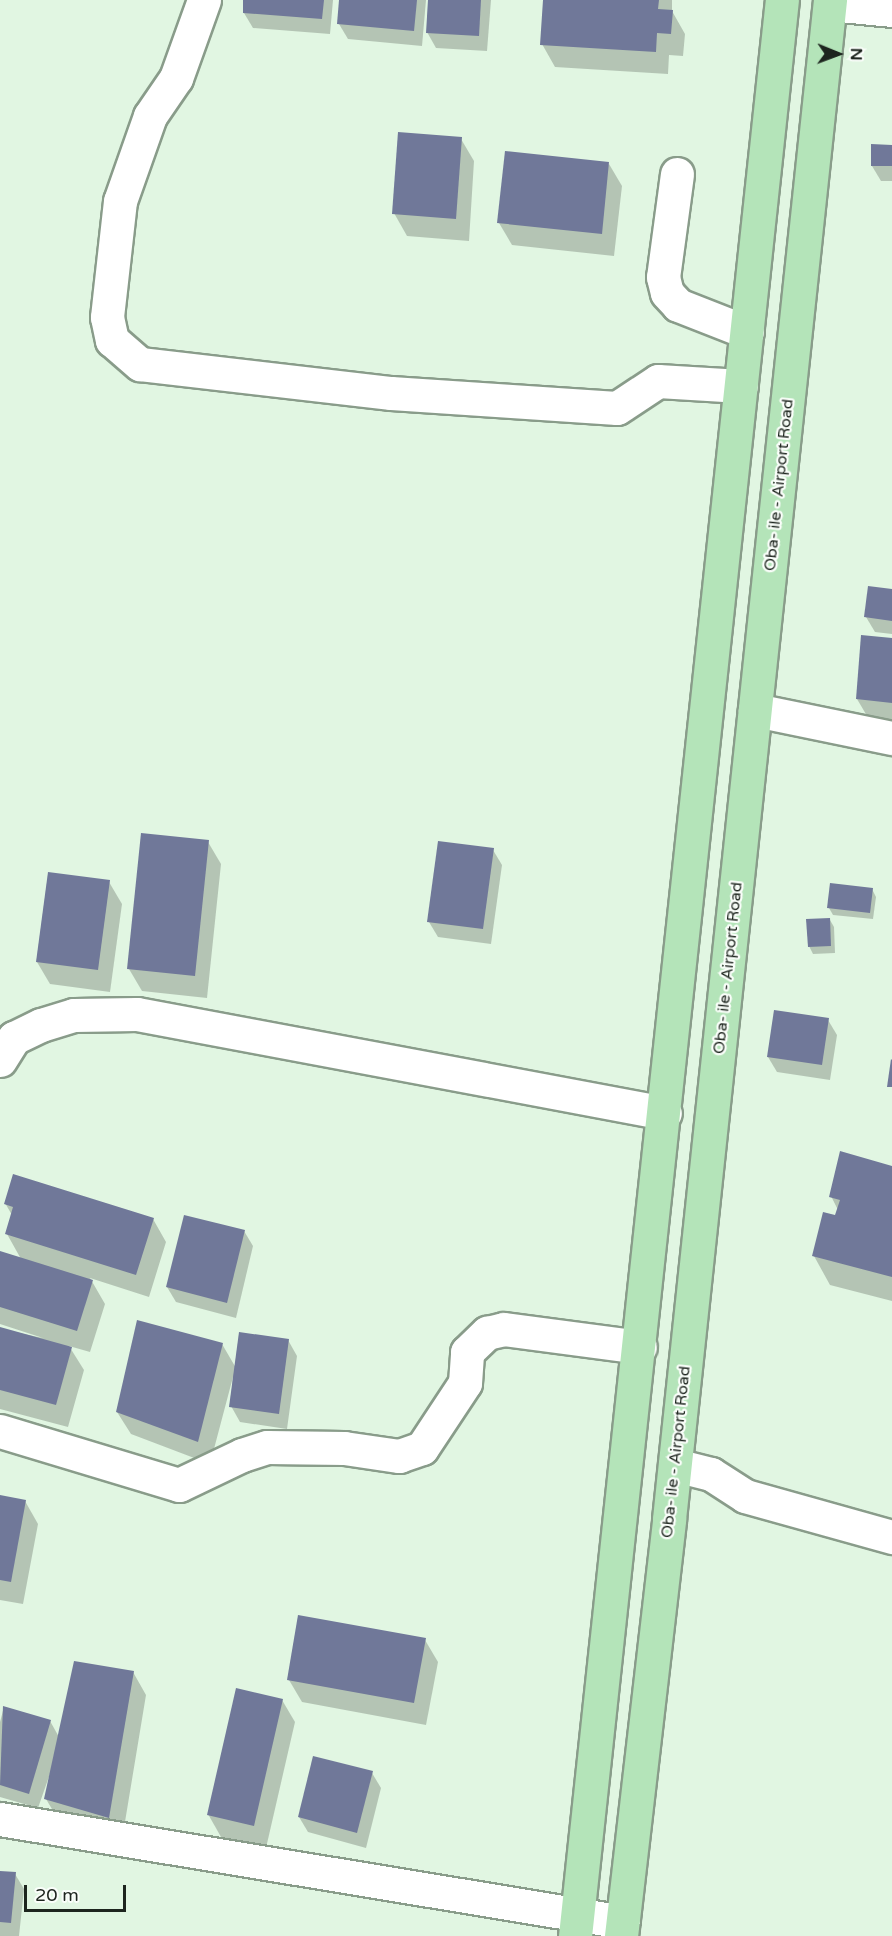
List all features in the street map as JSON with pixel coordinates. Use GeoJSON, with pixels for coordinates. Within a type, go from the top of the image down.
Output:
{"type":"FeatureCollection","features":[{"type":"Feature","properties":{"kind":"main road"},"geometry":{"type":"LineString","coordinates":[[576,1926],[640,1347],[782,0]]}},
{"type":"Feature","properties":{"kind":"main road","name":"Oba- ile - Airport Road"},"geometry":{"type":"LineString","coordinates":[[622,1929],[675,1466],[830,2]]}},
{"type":"Feature","properties":{"kind":"street"},"geometry":{"type":"LineString","coordinates":[[204,0],[176,78],[150,116],[120,201],[107,316],[112,340],[140,364],[391,393],[617,408],[658,381],[741,387]]}},
{"type":"Feature","properties":{"kind":"street"},"geometry":{"type":"LineString","coordinates":[[830,2],[892,10]]}},
{"type":"Feature","properties":{"kind":"street"},"geometry":{"type":"LineString","coordinates":[[677,174],[663,277],[667,293],[678,305],[747,332]]}},
{"type":"Feature","properties":{"kind":"street"},"geometry":{"type":"LineString","coordinates":[[755,710],[892,738]]}},
{"type":"Feature","properties":{"kind":"street"},"geometry":{"type":"LineString","coordinates":[[5,1045],[41,1025],[74,1015],[137,1014],[665,1113]]}},
{"type":"Feature","properties":{"kind":"street"},"geometry":{"type":"LineString","coordinates":[[0,1431],[179,1485],[242,1455],[267,1447],[344,1448],[399,1456],[422,1448],[465,1383],[467,1353],[487,1333],[504,1329],[640,1347]]}},
{"type":"Feature","properties":{"kind":"street"},"geometry":{"type":"LineString","coordinates":[[675,1466],[711,1474],[745,1496],[892,1537]]}},
{"type":"Feature","properties":{"kind":"street"},"geometry":{"type":"LineString","coordinates":[[0,1819],[576,1926],[622,1929]]}},
{"type":"Feature","properties":{"kind":"building"},"geometry":{"type":"Polygon","coordinates":[[[243,0],[324,0],[322,19],[243,13],[243,0]]]}},
{"type":"Feature","properties":{"kind":"building"},"geometry":{"type":"Polygon","coordinates":[[[339,0],[417,0],[414,31],[337,24],[339,0]]]}},
{"type":"Feature","properties":{"kind":"building"},"geometry":{"type":"Polygon","coordinates":[[[428,0],[481,0],[479,36],[426,33],[428,0]]]}},
{"type":"Feature","properties":{"kind":"building"},"geometry":{"type":"Polygon","coordinates":[[[543,0],[659,0],[658,9],[673,10],[671,34],[657,33],[656,52],[540,45],[543,0]]]}},
{"type":"Feature","properties":{"kind":"building"},"geometry":{"type":"Polygon","coordinates":[[[398,132],[462,137],[456,219],[392,214],[398,132]]]}},
{"type":"Feature","properties":{"kind":"building"},"geometry":{"type":"Polygon","coordinates":[[[871,144],[892,145],[892,166],[871,166],[871,144]]]}},
{"type":"Feature","properties":{"kind":"building"},"geometry":{"type":"Polygon","coordinates":[[[505,151],[609,162],[602,234],[497,223],[505,151]]]}},
{"type":"Feature","properties":{"kind":"building"},"geometry":{"type":"Polygon","coordinates":[[[868,586],[892,589],[892,621],[864,617],[868,586]]]}},
{"type":"Feature","properties":{"kind":"building"},"geometry":{"type":"Polygon","coordinates":[[[861,635],[892,638],[892,703],[856,699],[861,635]]]}},
{"type":"Feature","properties":{"kind":"building"},"geometry":{"type":"Polygon","coordinates":[[[141,833],[209,840],[195,976],[127,969],[141,833]]]}},
{"type":"Feature","properties":{"kind":"building"},"geometry":{"type":"Polygon","coordinates":[[[438,841],[494,848],[483,929],[427,922],[438,841]]]}},
{"type":"Feature","properties":{"kind":"building"},"geometry":{"type":"Polygon","coordinates":[[[48,872],[110,880],[98,970],[36,962],[48,872]]]}},
{"type":"Feature","properties":{"kind":"building"},"geometry":{"type":"Polygon","coordinates":[[[830,883],[873,888],[870,913],[827,908],[830,883]]]}},
{"type":"Feature","properties":{"kind":"building"},"geometry":{"type":"Polygon","coordinates":[[[830,918],[831,946],[808,947],[806,919],[830,918]]]}},
{"type":"Feature","properties":{"kind":"building"},"geometry":{"type":"Polygon","coordinates":[[[774,1010],[829,1018],[822,1065],[767,1057],[774,1010]]]}},
{"type":"Feature","properties":{"kind":"building"},"geometry":{"type":"Polygon","coordinates":[[[891,1059],[892,1087],[887,1087],[891,1059]]]}},
{"type":"Feature","properties":{"kind":"building"},"geometry":{"type":"Polygon","coordinates":[[[840,1151],[892,1166],[892,1277],[812,1256],[823,1212],[835,1215],[840,1200],[829,1197],[840,1151]]]}},
{"type":"Feature","properties":{"kind":"building"},"geometry":{"type":"Polygon","coordinates":[[[13,1174],[154,1218],[136,1275],[5,1234],[13,1207],[4,1204],[13,1174]]]}},
{"type":"Feature","properties":{"kind":"building"},"geometry":{"type":"Polygon","coordinates":[[[184,1215],[245,1230],[227,1303],[166,1287],[184,1215]]]}},
{"type":"Feature","properties":{"kind":"building"},"geometry":{"type":"Polygon","coordinates":[[[0,1251],[93,1280],[77,1331],[0,1307],[0,1251]]]}},
{"type":"Feature","properties":{"kind":"building"},"geometry":{"type":"Polygon","coordinates":[[[137,1320],[223,1343],[198,1442],[116,1412],[137,1320]]]}},
{"type":"Feature","properties":{"kind":"building"},"geometry":{"type":"Polygon","coordinates":[[[0,1327],[72,1347],[56,1405],[0,1390],[0,1327]]]}},
{"type":"Feature","properties":{"kind":"building"},"geometry":{"type":"Polygon","coordinates":[[[239,1332],[289,1339],[279,1414],[229,1407],[239,1332]]]}},
{"type":"Feature","properties":{"kind":"building"},"geometry":{"type":"Polygon","coordinates":[[[0,1495],[26,1500],[11,1582],[0,1580],[0,1495]]]}},
{"type":"Feature","properties":{"kind":"building"},"geometry":{"type":"Polygon","coordinates":[[[298,1615],[426,1638],[414,1703],[287,1680],[298,1615]]]}},
{"type":"Feature","properties":{"kind":"building"},"geometry":{"type":"Polygon","coordinates":[[[74,1661],[134,1671],[109,1818],[44,1799],[74,1661]]]}},
{"type":"Feature","properties":{"kind":"building"},"geometry":{"type":"Polygon","coordinates":[[[236,1688],[283,1699],[254,1826],[207,1815],[236,1688]]]}},
{"type":"Feature","properties":{"kind":"building"},"geometry":{"type":"Polygon","coordinates":[[[3,1706],[51,1720],[29,1794],[0,1785],[3,1706]]]}},
{"type":"Feature","properties":{"kind":"building"},"geometry":{"type":"Polygon","coordinates":[[[313,1756],[373,1771],[357,1833],[298,1817],[313,1756]]]}},
{"type":"Feature","properties":{"kind":"building"},"geometry":{"type":"Polygon","coordinates":[[[0,1871],[16,1872],[11,1923],[0,1922],[0,1871]]]}}]}
